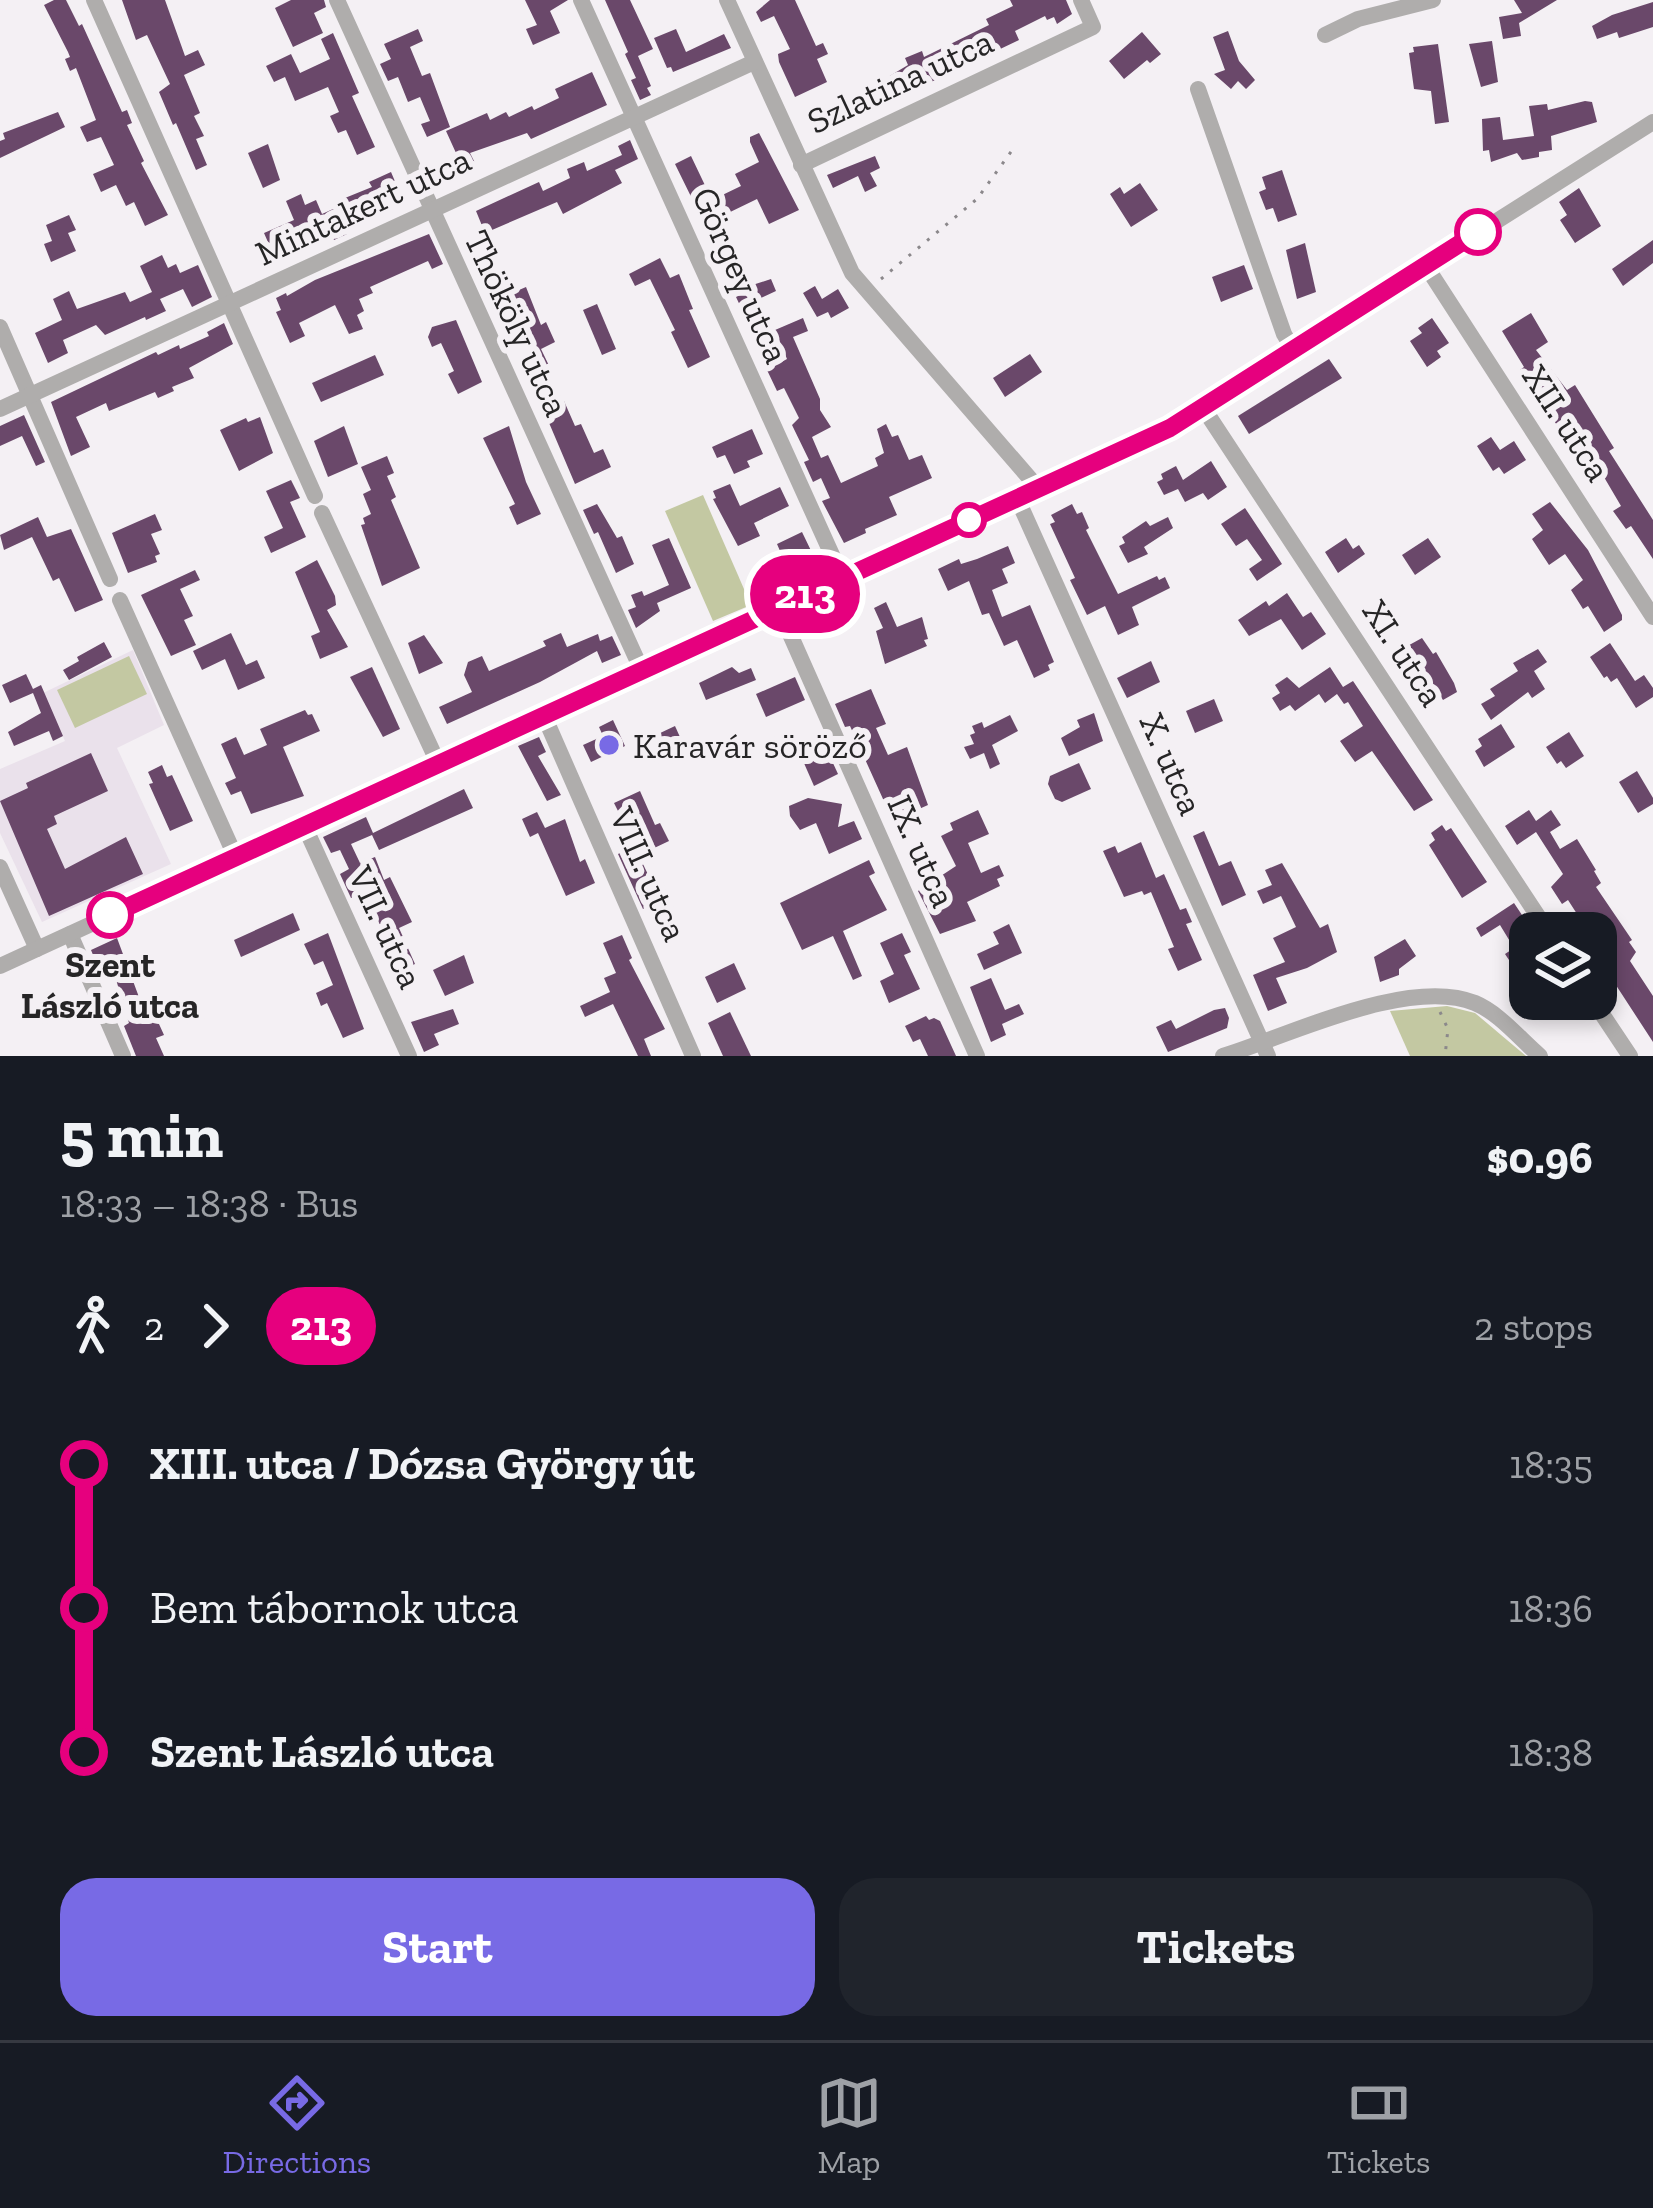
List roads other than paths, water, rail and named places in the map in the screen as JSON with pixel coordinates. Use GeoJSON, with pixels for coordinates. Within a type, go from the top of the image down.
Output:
{"type":"FeatureCollection","features":[{"type":"Feature","properties":{"kind":"street"},"geometry":{"type":"LineString","coordinates":[[94,0],[439,765]]}},
{"type":"Feature","properties":{"kind":"street","name":"Thököly utca"},"geometry":{"type":"LineString","coordinates":[[337,0],[641,671]]}},
{"type":"Feature","properties":{"kind":"street","name":"Görgey utca"},"geometry":{"type":"LineString","coordinates":[[581,0],[842,577]]}},
{"type":"Feature","properties":{"kind":"street","name":"Szlatina utca"},"geometry":{"type":"LineString","coordinates":[[801,165],[1093,27],[1081,0]]}},
{"type":"Feature","properties":{"kind":"street"},"geometry":{"type":"LineString","coordinates":[[1324,35],[1358,19],[1433,0]]}},
{"type":"Feature","properties":{"kind":"street"},"geometry":{"type":"LineString","coordinates":[[731,1],[842,256],[866,292],[1038,488]]}},
{"type":"Feature","properties":{"kind":"street","name":"Mintakert utca"},"geometry":{"type":"LineString","coordinates":[[0,409],[754,62]]}},
{"type":"Feature","properties":{"kind":"street"},"geometry":{"type":"LineString","coordinates":[[1198,89],[1294,351]]}},
{"type":"Feature","properties":{"kind":"street"},"geometry":{"type":"LineString","coordinates":[[0,966],[1204,409],[1651,127]]}},
{"type":"Feature","properties":{"kind":"street","name":"XII. utca"},"geometry":{"type":"LineString","coordinates":[[1426,266],[1653,617]]}},
{"type":"Feature","properties":{"kind":"street"},"geometry":{"type":"LineString","coordinates":[[0,327],[110,579]]}},
{"type":"Feature","properties":{"kind":"street","name":"XI. utca"},"geometry":{"type":"LineString","coordinates":[[1204,409],[1535,912]]}},
{"type":"Feature","properties":{"kind":"street","name":"X. utca"},"geometry":{"type":"LineString","coordinates":[[1017,498],[1264,1050]]}},
{"type":"Feature","properties":{"kind":"street"},"geometry":{"type":"LineString","coordinates":[[120,599],[236,858]]}},
{"type":"Feature","properties":{"kind":"street","name":"IX. utca"},"geometry":{"type":"LineString","coordinates":[[778,607],[977,1056]]}},
{"type":"Feature","properties":{"kind":"street","name":"VIII. utca"},"geometry":{"type":"LineString","coordinates":[[544,718],[693,1056]]}},
{"type":"Feature","properties":{"kind":"street","name":"VII. utca"},"geometry":{"type":"LineString","coordinates":[[304,825],[409,1056]]}},
{"type":"Feature","properties":{"kind":"street"},"geometry":{"type":"LineString","coordinates":[[0,867],[37,949]]}},
{"type":"Feature","properties":{"kind":"street"},"geometry":{"type":"LineString","coordinates":[[70,934],[123,1056]]}},
{"type":"Feature","properties":{"kind":"street"},"geometry":{"type":"LineString","coordinates":[[1223,1056],[1264,1050],[1359,1009],[1438,998],[1476,1004],[1540,1056]]}},
{"type":"Feature","properties":{"kind":"street"},"geometry":{"type":"LineString","coordinates":[[1606,1020],[1630,1056]]}},
{"type":"Feature","properties":{"kind":"place","name":"Karavár söröző"},"geometry":{"type":"Point","coordinates":[609,745]}},
{"type":"Feature","properties":{"kind":"place","name":"Szent László utca"},"geometry":{"type":"Point","coordinates":[110,915]}}]}
